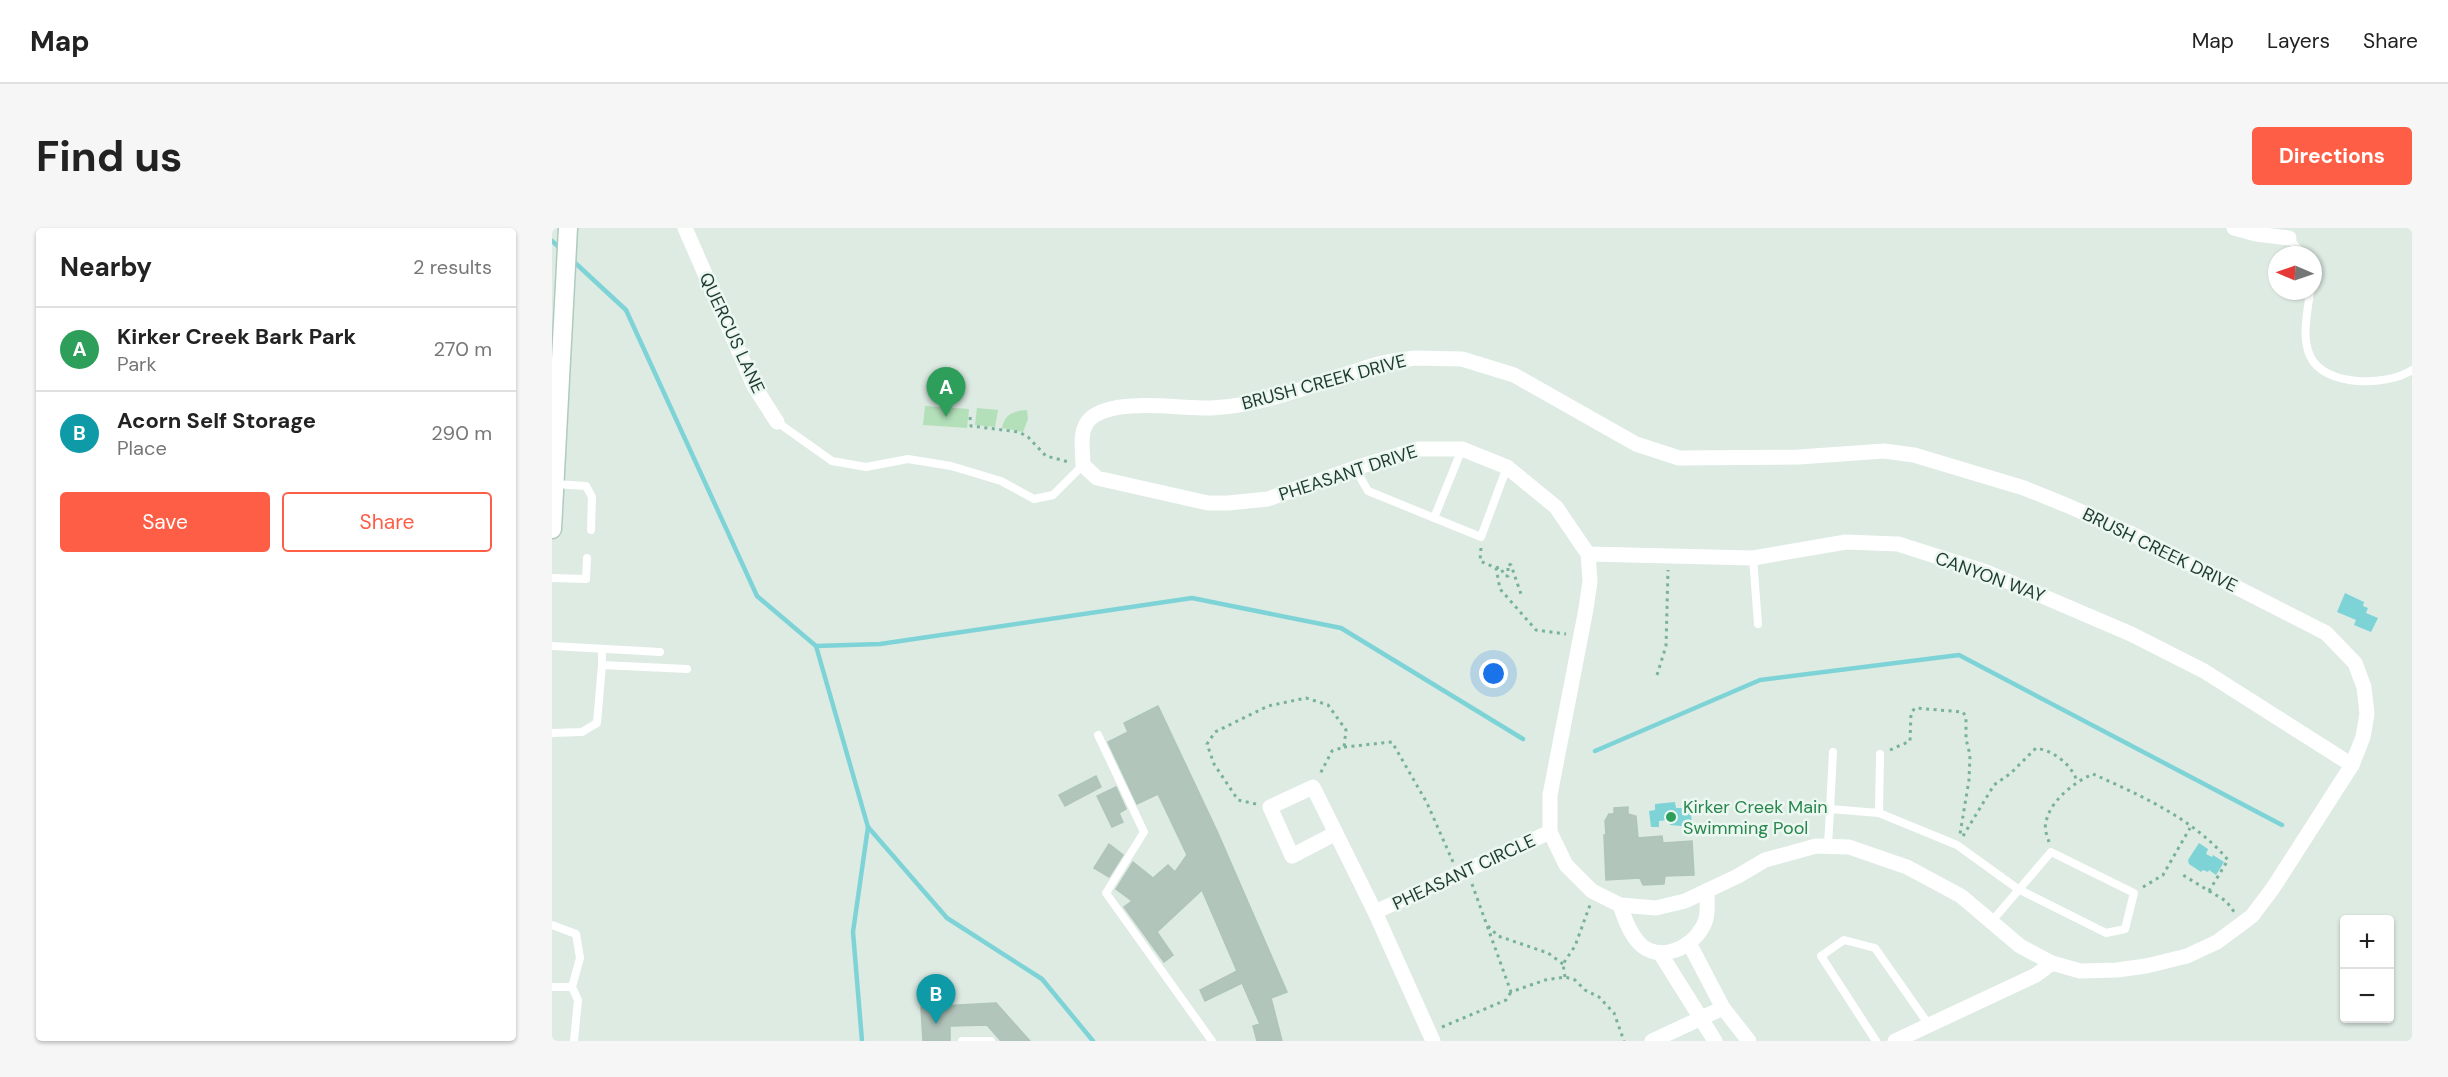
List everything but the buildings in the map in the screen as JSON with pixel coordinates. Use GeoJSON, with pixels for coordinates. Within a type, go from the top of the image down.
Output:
{"type":"FeatureCollection","features":[{"type":"Feature","properties":{"kind":"main road"},"geometry":{"type":"LineString","coordinates":[[552,529],[555,409],[568,228]]}},
{"type":"Feature","properties":{"kind":"street","name":"QUERCUS LANE"},"geometry":{"type":"LineString","coordinates":[[685,228],[754,386],[777,422]]}},
{"type":"Feature","properties":{"kind":"street"},"geometry":{"type":"LineString","coordinates":[[2234,228],[2256,234],[2289,238]]}},
{"type":"Feature","properties":{"kind":"street","name":"BRUSH CREEK DRIVE"},"geometry":{"type":"LineString","coordinates":[[1083,465],[1083,428],[1090,418],[1105,410],[1142,406],[1211,408],[1251,404],[1376,364],[1415,358],[1462,359],[1514,375],[1636,444],[1679,458],[1799,457],[1884,451],[1914,455],[2024,488],[2130,533],[2326,633],[2355,663],[2364,687],[2367,714],[2364,737],[2352,765],[2273,888],[2252,916],[2217,942],[2187,956],[2117,970],[2080,970],[2052,963],[2020,946],[1961,896],[1907,867],[1850,847],[1815,846],[1765,860],[1707,892],[1685,901],[1656,908],[1620,905]]}},
{"type":"Feature","properties":{"kind":"street","name":"PHEASANT DRIVE"},"geometry":{"type":"LineString","coordinates":[[1083,465],[1097,478],[1113,483],[1208,503],[1228,503],[1268,499],[1355,468],[1418,449],[1462,449],[1507,467],[1556,507],[1588,554]]}},
{"type":"Feature","properties":{"kind":"street","name":"CANYON WAY"},"geometry":{"type":"LineString","coordinates":[[1588,554],[1753,558],[1846,542],[1898,544],[1986,572],[2131,634],[2204,671],[2352,765]]}},
{"type":"Feature","properties":{"kind":"street"},"geometry":{"type":"LineString","coordinates":[[1588,554],[1590,581],[1550,795],[1550,832],[1566,865],[1596,892],[1620,905],[1627,927],[1639,943],[1648,950],[1660,953],[1676,951],[1689,944],[1702,928],[1707,916],[1707,892]]}},
{"type":"Feature","properties":{"kind":"street"},"geometry":{"type":"LineString","coordinates":[[1336,833],[1292,856],[1270,807],[1313,787],[1376,912]]}},
{"type":"Feature","properties":{"kind":"street","name":"PHEASANT CIRCLE"},"geometry":{"type":"LineString","coordinates":[[1431,1036],[1376,912],[1550,832]]}},
{"type":"Feature","properties":{"kind":"street"},"geometry":{"type":"LineString","coordinates":[[1689,944],[1724,1008],[1749,1041]]}},
{"type":"Feature","properties":{"kind":"street"},"geometry":{"type":"LineString","coordinates":[[1660,953],[1715,1041]]}},
{"type":"Feature","properties":{"kind":"street"},"geometry":{"type":"LineString","coordinates":[[1895,1041],[2036,975],[2052,963]]}},
{"type":"Feature","properties":{"kind":"street"},"geometry":{"type":"LineString","coordinates":[[1652,1041],[1724,1008]]}},
{"type":"Feature","properties":{"kind":"lane"},"geometry":{"type":"LineString","coordinates":[[2289,238],[2296,246]]}},
{"type":"Feature","properties":{"kind":"lane"},"geometry":{"type":"LineString","coordinates":[[2309,300],[2307,343],[2311,357],[2319,366],[2341,378],[2357,381],[2388,380],[2412,370]]}},
{"type":"Feature","properties":{"kind":"lane","name":"QUERCUS LANE"},"geometry":{"type":"LineString","coordinates":[[777,422],[832,461],[866,467],[908,459],[951,466],[1001,481],[1034,499],[1053,495],[1083,465]]}},
{"type":"Feature","properties":{"kind":"lane"},"geometry":{"type":"LineString","coordinates":[[1434,518],[1462,449]]}},
{"type":"Feature","properties":{"kind":"lane"},"geometry":{"type":"LineString","coordinates":[[1355,468],[1368,491],[1481,537],[1507,467]]}},
{"type":"Feature","properties":{"kind":"lane"},"geometry":{"type":"LineString","coordinates":[[554,484],[586,486],[592,496],[591,530]]}},
{"type":"Feature","properties":{"kind":"lane"},"geometry":{"type":"LineString","coordinates":[[552,578],[586,579],[587,558]]}},
{"type":"Feature","properties":{"kind":"lane"},"geometry":{"type":"LineString","coordinates":[[1753,558],[1758,624]]}},
{"type":"Feature","properties":{"kind":"lane"},"geometry":{"type":"LineString","coordinates":[[552,646],[660,652]]}},
{"type":"Feature","properties":{"kind":"lane"},"geometry":{"type":"LineString","coordinates":[[552,734],[582,732],[597,723],[602,650]]}},
{"type":"Feature","properties":{"kind":"lane"},"geometry":{"type":"LineString","coordinates":[[602,665],[687,669]]}},
{"type":"Feature","properties":{"kind":"lane"},"geometry":{"type":"LineString","coordinates":[[1098,735],[1144,832],[1106,893],[1212,1041]]}},
{"type":"Feature","properties":{"kind":"lane"},"geometry":{"type":"LineString","coordinates":[[1828,846],[1833,752]]}},
{"type":"Feature","properties":{"kind":"lane"},"geometry":{"type":"LineString","coordinates":[[1878,813],[1880,754]]}},
{"type":"Feature","properties":{"kind":"lane"},"geometry":{"type":"LineString","coordinates":[[1830,809],[1878,813],[1958,845],[2018,889],[2106,933],[2125,929],[2134,893],[2051,852],[2018,889],[1992,921]]}},
{"type":"Feature","properties":{"kind":"lane"},"geometry":{"type":"LineString","coordinates":[[552,925],[576,934],[580,958],[572,987],[578,1000],[574,1041]]}},
{"type":"Feature","properties":{"kind":"lane"},"geometry":{"type":"LineString","coordinates":[[1876,1041],[1821,956],[1844,940],[1875,948],[1929,1025]]}},
{"type":"Feature","properties":{"kind":"lane"},"geometry":{"type":"LineString","coordinates":[[552,987],[572,987]]}},
{"type":"Feature","properties":{"kind":"lane"},"geometry":{"type":"LineString","coordinates":[[962,1041],[991,1041]]}},
{"type":"Feature","properties":{"kind":"path"},"geometry":{"type":"LineString","coordinates":[[970,417],[971,426],[1019,432],[1028,437],[1046,456],[1083,465]]}},
{"type":"Feature","properties":{"kind":"path"},"geometry":{"type":"LineString","coordinates":[[1481,537],[1480,561],[1496,568],[1500,567],[1504,576],[1508,576],[1508,564],[1511,565],[1522,597]]}},
{"type":"Feature","properties":{"kind":"path"},"geometry":{"type":"LineString","coordinates":[[1657,675],[1666,646],[1668,556]]}},
{"type":"Feature","properties":{"kind":"path"},"geometry":{"type":"LineString","coordinates":[[1496,568],[1500,589],[1536,630],[1580,636]]}},
{"type":"Feature","properties":{"kind":"path"},"geometry":{"type":"LineString","coordinates":[[1270,807],[1238,800],[1214,764],[1208,744],[1215,732],[1268,706],[1306,698],[1328,705],[1346,730],[1344,747]]}},
{"type":"Feature","properties":{"kind":"path"},"geometry":{"type":"LineString","coordinates":[[1880,754],[1910,741],[1911,713],[1915,708],[1963,712],[1966,717],[1966,739],[1970,755],[1969,780],[1958,845]]}},
{"type":"Feature","properties":{"kind":"path"},"geometry":{"type":"LineString","coordinates":[[1313,787],[1332,752],[1344,747],[1392,742],[1463,873],[1486,924],[1511,992]]}},
{"type":"Feature","properties":{"kind":"path"},"geometry":{"type":"LineString","coordinates":[[1958,845],[1994,785],[2011,773],[2036,748],[2049,750],[2073,771],[2077,781]]}},
{"type":"Feature","properties":{"kind":"path"},"geometry":{"type":"LineString","coordinates":[[2051,852],[2045,824],[2051,810],[2077,781],[2093,774],[2161,807],[2198,831],[2228,860],[2209,891]]}},
{"type":"Feature","properties":{"kind":"path"},"geometry":{"type":"LineString","coordinates":[[2134,893],[2163,875],[2191,828]]}},
{"type":"Feature","properties":{"kind":"path"},"geometry":{"type":"LineString","coordinates":[[2182,875],[2226,901],[2242,923]]}},
{"type":"Feature","properties":{"kind":"path"},"geometry":{"type":"LineString","coordinates":[[1565,977],[1563,964],[1575,946],[1596,892]]}},
{"type":"Feature","properties":{"kind":"path"},"geometry":{"type":"LineString","coordinates":[[1486,924],[1498,936],[1548,953],[1563,964]]}},
{"type":"Feature","properties":{"kind":"path"},"geometry":{"type":"LineString","coordinates":[[1431,1036],[1506,1000],[1511,992],[1545,980],[1565,977],[1575,980],[1585,990],[1599,997],[1614,1013],[1624,1041]]}},
{"type":"Feature","properties":{"kind":"green space"},"geometry":{"type":"Polygon","coordinates":[[[925,406],[969,409],[967,428],[923,425],[925,406]]]}},
{"type":"Feature","properties":{"kind":"green space"},"geometry":{"type":"Polygon","coordinates":[[[977,408],[998,410],[995,427],[975,425],[977,408]]]}},
{"type":"Feature","properties":{"kind":"green space"},"geometry":{"type":"Polygon","coordinates":[[[1027,410],[1028,419],[1023,432],[1002,428],[1005,419],[1010,414],[1027,410]]]}},
{"type":"Feature","properties":{"kind":"water"},"geometry":{"type":"Polygon","coordinates":[[[2345,593],[2364,602],[2363,606],[2368,608],[2366,613],[2378,618],[2371,632],[2354,625],[2356,620],[2337,612],[2345,593]]]}},
{"type":"Feature","properties":{"kind":"water","name":"Kirker Creek Main Swimming Pool"},"geometry":{"type":"Polygon","coordinates":[[[1675,802],[1676,808],[1682,808],[1683,814],[1691,813],[1692,827],[1670,825],[1669,820],[1659,821],[1659,827],[1651,827],[1649,811],[1655,810],[1655,804],[1675,802]]]}},
{"type":"Feature","properties":{"kind":"water"},"geometry":{"type":"Polygon","coordinates":[[[2199,843],[2208,849],[2206,854],[2212,857],[2213,855],[2224,862],[2216,875],[2209,870],[2201,872],[2189,864],[2188,860],[2199,843]]]}},
{"type":"Feature","properties":{"kind":"waterway"},"geometry":{"type":"LineString","coordinates":[[552,241],[561,249]]}},
{"type":"Feature","properties":{"kind":"waterway"},"geometry":{"type":"LineString","coordinates":[[571,259],[626,310],[757,596],[816,646],[880,644],[1192,598],[1341,628],[1523,739]]}},
{"type":"Feature","properties":{"kind":"waterway"},"geometry":{"type":"LineString","coordinates":[[816,646],[868,827],[853,932],[862,1041]]}},
{"type":"Feature","properties":{"kind":"waterway"},"geometry":{"type":"LineString","coordinates":[[1595,751],[1760,680],[1959,655],[2282,825]]}},
{"type":"Feature","properties":{"kind":"waterway"},"geometry":{"type":"LineString","coordinates":[[868,827],[947,918],[1042,979],[1093,1041]]}},
{"type":"Feature","properties":{"kind":"place","name":"Kirker Creek Bark Park"},"geometry":{"type":"Point","coordinates":[946,417]}},
{"type":"Feature","properties":{"kind":"place","name":"Kirker Creek Main Swimming Pool"},"geometry":{"type":"Point","coordinates":[1671,817]}},
{"type":"Feature","properties":{"kind":"place","name":"Acorn Self Storage"},"geometry":{"type":"Point","coordinates":[936,1024]}}]}
